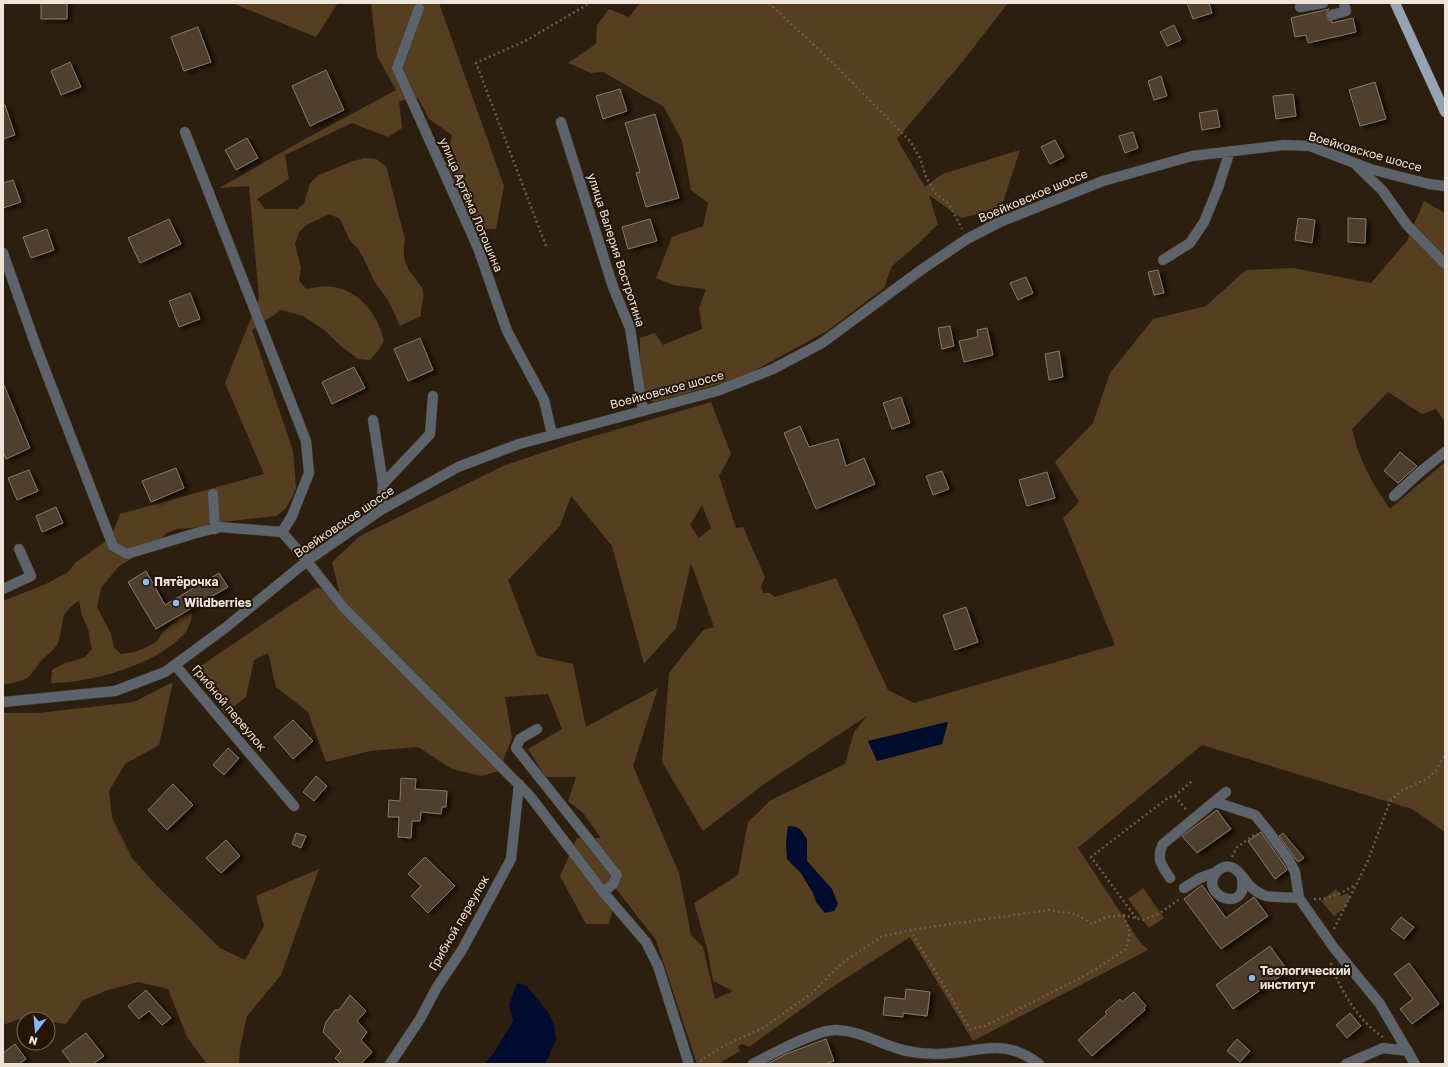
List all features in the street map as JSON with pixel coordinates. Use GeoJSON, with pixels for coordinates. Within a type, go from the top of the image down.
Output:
{"type":"FeatureCollection","features":[{"type":"Feature","properties":{"kind":"main road"},"geometry":{"type":"LineString","coordinates":[[1395,3],[1445,112]]}},
{"type":"Feature","properties":{"kind":"street"},"geometry":{"type":"LineString","coordinates":[[1300,7],[1323,3]]}},
{"type":"Feature","properties":{"kind":"street"},"geometry":{"type":"LineString","coordinates":[[1332,15],[1346,12],[1344,3]]}},
{"type":"Feature","properties":{"kind":"street","name":"улица Артёма Лотошина"},"geometry":{"type":"LineString","coordinates":[[419,8],[397,68],[478,248],[507,331],[544,400],[552,434]]}},
{"type":"Feature","properties":{"kind":"street","name":"улица Валерия Востротина"},"geometry":{"type":"LineString","coordinates":[[561,122],[613,287],[630,328],[643,411]]}},
{"type":"Feature","properties":{"kind":"street"},"geometry":{"type":"LineString","coordinates":[[184,132],[306,441],[309,473],[292,516],[282,532]]}},
{"type":"Feature","properties":{"kind":"street","name":"Воейковское шоссе"},"geometry":{"type":"LineString","coordinates":[[3,702],[115,691],[165,672],[225,628],[307,561],[381,510],[458,467],[519,444],[552,434],[717,392],[773,369],[822,343],[921,270],[967,239],[1000,222],[1103,181],[1192,156],[1284,145],[1310,146],[1370,169],[1429,184],[1445,186]]}},
{"type":"Feature","properties":{"kind":"street"},"geometry":{"type":"LineString","coordinates":[[1163,260],[1190,243],[1204,222],[1218,188],[1230,151]]}},
{"type":"Feature","properties":{"kind":"street"},"geometry":{"type":"LineString","coordinates":[[1354,164],[1382,190],[1407,225],[1445,264]]}},
{"type":"Feature","properties":{"kind":"street"},"geometry":{"type":"LineString","coordinates":[[3,253],[37,349],[113,546],[127,554],[166,541],[220,527],[282,532],[344,607],[530,796],[603,892],[646,942],[658,966],[689,1064]]}},
{"type":"Feature","properties":{"kind":"street"},"geometry":{"type":"LineString","coordinates":[[383,484],[430,434],[433,396]]}},
{"type":"Feature","properties":{"kind":"street"},"geometry":{"type":"LineString","coordinates":[[373,420],[383,484],[381,510]]}},
{"type":"Feature","properties":{"kind":"street"},"geometry":{"type":"LineString","coordinates":[[1394,496],[1445,452]]}},
{"type":"Feature","properties":{"kind":"street"},"geometry":{"type":"LineString","coordinates":[[213,494],[215,529]]}},
{"type":"Feature","properties":{"kind":"street"},"geometry":{"type":"LineString","coordinates":[[3,589],[32,576],[18,548]]}},
{"type":"Feature","properties":{"kind":"street","name":"Грибной переулок"},"geometry":{"type":"LineString","coordinates":[[175,665],[294,806]]}},
{"type":"Feature","properties":{"kind":"street"},"geometry":{"type":"LineString","coordinates":[[537,729],[520,739],[516,748],[617,875],[613,884],[603,892]]}},
{"type":"Feature","properties":{"kind":"street","name":"Грибной переулок"},"geometry":{"type":"LineString","coordinates":[[390,1064],[420,1019],[437,987],[462,950],[511,859],[519,784]]}},
{"type":"Feature","properties":{"kind":"street"},"geometry":{"type":"LineString","coordinates":[[1170,878],[1159,861],[1160,851],[1163,844],[1226,792]]}},
{"type":"Feature","properties":{"kind":"street"},"geometry":{"type":"LineString","coordinates":[[1215,802],[1255,815],[1266,827],[1296,872],[1299,898],[1328,940],[1380,1004],[1415,1064]]}},
{"type":"Feature","properties":{"kind":"street"},"geometry":{"type":"LineString","coordinates":[[1242,876],[1242,890],[1236,897],[1229,899],[1221,897],[1216,893],[1212,881],[1219,869],[1226,866],[1234,868],[1242,876],[1251,887],[1264,896],[1299,898]]}},
{"type":"Feature","properties":{"kind":"street"},"geometry":{"type":"LineString","coordinates":[[1184,888],[1200,878],[1217,872]]}},
{"type":"Feature","properties":{"kind":"street"},"geometry":{"type":"LineString","coordinates":[[753,1064],[806,1038],[836,1030],[854,1033],[906,1051],[933,1054],[994,1047],[1016,1051],[1039,1064]]}},
{"type":"Feature","properties":{"kind":"street"},"geometry":{"type":"LineString","coordinates":[[1346,1064],[1383,1048],[1408,1051]]}},
{"type":"Feature","properties":{"kind":"path"},"geometry":{"type":"LineString","coordinates":[[546,246],[476,63],[527,40],[590,3]]}},
{"type":"Feature","properties":{"kind":"path"},"geometry":{"type":"LineString","coordinates":[[769,3],[910,141],[920,158],[926,177],[936,193],[949,204],[967,239]]}},
{"type":"Feature","properties":{"kind":"path"},"geometry":{"type":"LineString","coordinates":[[1328,940],[1367,863],[1390,801],[1400,791],[1427,779],[1436,770],[1445,755]]}},
{"type":"Feature","properties":{"kind":"path"},"geometry":{"type":"LineString","coordinates":[[1136,918],[1091,857],[1170,797],[1175,796],[1192,781]]}},
{"type":"Feature","properties":{"kind":"path"},"geometry":{"type":"LineString","coordinates":[[1175,796],[1193,819]]}},
{"type":"Feature","properties":{"kind":"path"},"geometry":{"type":"LineString","coordinates":[[1226,866],[1237,847],[1266,827]]}},
{"type":"Feature","properties":{"kind":"path"},"geometry":{"type":"LineString","coordinates":[[1299,898],[1319,900],[1340,894],[1355,886],[1361,875]]}},
{"type":"Feature","properties":{"kind":"path"},"geometry":{"type":"LineString","coordinates":[[694,1064],[725,1045],[763,1028],[812,993],[842,963],[881,937],[910,930],[1048,910],[1076,914],[1092,924],[1106,917],[1124,916],[1143,920],[1160,914],[1180,899],[1184,892],[1184,888]]}},
{"type":"Feature","properties":{"kind":"path"},"geometry":{"type":"LineString","coordinates":[[1130,909],[1134,907]]}},
{"type":"Feature","properties":{"kind":"path"},"geometry":{"type":"LineString","coordinates":[[910,930],[970,1029],[984,1026],[1083,976],[1126,949],[1129,929],[1124,916]]}},
{"type":"Feature","properties":{"kind":"path"},"geometry":{"type":"LineString","coordinates":[[1330,960],[1334,974],[1341,988],[1357,1012],[1369,1026],[1388,1040]]}},
{"type":"Feature","properties":{"kind":"shaded area"},"geometry":{"type":"Polygon","coordinates":[[[232,3],[338,3],[316,37],[232,3]]]}},
{"type":"Feature","properties":{"kind":"shaded area"},"geometry":{"type":"Polygon","coordinates":[[[371,3],[439,3],[504,186],[496,229],[470,229],[445,165],[452,135],[429,119],[418,98],[399,101],[402,128],[388,137],[352,123],[285,155],[289,179],[257,199],[265,209],[297,209],[304,204],[310,183],[319,175],[353,161],[365,158],[376,159],[386,166],[405,239],[404,255],[406,264],[423,291],[421,316],[400,326],[388,300],[374,281],[358,249],[350,241],[340,219],[330,214],[308,224],[299,232],[295,244],[301,268],[299,280],[306,289],[331,286],[344,290],[360,299],[373,314],[384,341],[370,360],[358,359],[323,329],[303,316],[281,310],[252,330],[293,451],[296,488],[286,508],[277,516],[213,523],[202,527],[178,529],[166,533],[159,543],[119,566],[101,588],[97,607],[111,634],[114,647],[121,654],[134,652],[145,648],[156,642],[163,632],[181,615],[192,613],[187,630],[171,646],[139,663],[103,676],[85,680],[51,683],[52,670],[63,664],[85,657],[92,649],[89,632],[82,615],[79,601],[65,614],[59,640],[54,649],[41,661],[27,678],[3,685],[3,601],[46,584],[68,572],[76,562],[106,541],[113,532],[120,514],[264,474],[225,383],[259,298],[249,186],[219,188],[305,139],[396,90],[377,56],[371,3]]]}},
{"type":"Feature","properties":{"kind":"shaded area"},"geometry":{"type":"Polygon","coordinates":[[[640,3],[1008,3],[963,61],[897,139],[925,187],[942,174],[1020,150],[1001,208],[961,218],[929,195],[938,224],[918,244],[892,266],[884,288],[827,331],[741,378],[654,402],[644,399],[640,358],[640,338],[655,333],[663,345],[702,329],[699,308],[706,289],[673,285],[656,278],[672,237],[703,226],[708,203],[691,190],[682,141],[664,107],[603,72],[591,73],[568,63],[596,44],[597,25],[609,9],[629,17],[640,3]]]}},
{"type":"Feature","properties":{"kind":"shaded area"},"geometry":{"type":"Polygon","coordinates":[[[1424,201],[1445,213],[1445,422],[1436,409],[1422,414],[1388,392],[1352,429],[1362,461],[1390,509],[1445,462],[1445,832],[1412,809],[1202,745],[1078,848],[1140,942],[1148,950],[973,1041],[910,937],[828,990],[749,1047],[742,1044],[738,1046],[740,1051],[718,1064],[697,1064],[656,940],[616,889],[606,884],[615,898],[609,924],[586,924],[560,876],[577,838],[601,838],[583,813],[568,801],[576,777],[546,777],[528,749],[562,729],[548,694],[505,697],[512,738],[499,771],[481,776],[452,769],[418,747],[370,751],[326,762],[308,712],[276,687],[268,653],[254,660],[246,697],[225,714],[196,669],[316,588],[339,591],[332,562],[360,536],[503,466],[574,442],[711,402],[731,454],[719,476],[736,528],[743,527],[765,577],[761,586],[763,593],[770,593],[775,597],[836,578],[888,690],[914,703],[1115,645],[1063,518],[1079,502],[1055,462],[1093,423],[1110,373],[1153,319],[1206,306],[1246,270],[1293,268],[1371,283],[1407,241],[1424,201]],[[571,496],[560,526],[508,580],[537,656],[573,664],[586,727],[658,688],[633,766],[679,873],[691,935],[703,947],[715,999],[733,991],[713,981],[707,948],[694,903],[738,875],[748,822],[771,800],[845,764],[854,732],[867,716],[764,784],[703,831],[662,762],[669,673],[703,630],[714,627],[691,563],[676,628],[644,664],[612,546],[571,496]],[[702,505],[690,525],[699,538],[711,528],[702,505]],[[947,722],[868,741],[877,761],[942,744],[947,722]],[[807,838],[787,859],[801,873],[813,893],[816,902],[813,869],[807,861],[807,838]]]}},
{"type":"Feature","properties":{"kind":"shaded area"},"geometry":{"type":"Polygon","coordinates":[[[173,682],[159,745],[125,764],[109,791],[112,818],[132,858],[157,886],[220,948],[245,960],[264,926],[256,896],[319,869],[281,975],[247,1016],[240,1048],[239,1064],[207,1064],[187,1037],[168,989],[138,982],[108,990],[83,1000],[66,1024],[56,1022],[56,1011],[16,1011],[16,1020],[3,1025],[3,713],[38,713],[134,702],[173,682]]]}},
{"type":"Feature","properties":{"kind":"shaded area"},"geometry":{"type":"Polygon","coordinates":[[[1143,888],[1164,918],[1149,928],[1128,899],[1143,888]]]}},
{"type":"Feature","properties":{"kind":"shaded area"},"geometry":{"type":"Polygon","coordinates":[[[1336,889],[1341,896],[1347,893],[1351,898],[1346,903],[1348,905],[1334,916],[1321,901],[1336,889]]]}},
{"type":"Feature","properties":{"kind":"water"},"geometry":{"type":"Polygon","coordinates":[[[948,722],[942,744],[877,761],[868,741],[948,722]]]}},
{"type":"Feature","properties":{"kind":"water"},"geometry":{"type":"Polygon","coordinates":[[[788,826],[796,827],[801,830],[807,839],[807,861],[832,889],[838,904],[834,911],[825,913],[816,902],[813,893],[801,873],[787,859],[786,842],[788,826]]]}},
{"type":"Feature","properties":{"kind":"water"},"geometry":{"type":"Polygon","coordinates":[[[517,983],[527,986],[550,1015],[554,1025],[556,1040],[545,1064],[484,1064],[494,1053],[513,1021],[509,1005],[517,983]]]}},
{"type":"Feature","properties":{"kind":"building"},"geometry":{"type":"Polygon","coordinates":[[[41,3],[67,3],[67,19],[41,19],[41,3]]]}},
{"type":"Feature","properties":{"kind":"building"},"geometry":{"type":"Polygon","coordinates":[[[1187,3],[1209,3],[1212,13],[1193,19],[1187,3]]]}},
{"type":"Feature","properties":{"kind":"building"},"geometry":{"type":"Polygon","coordinates":[[[1329,9],[1326,14],[1328,20],[1332,21],[1332,23],[1353,18],[1356,32],[1308,43],[1306,35],[1295,37],[1291,18],[1329,9]]]}},
{"type":"Feature","properties":{"kind":"building"},"geometry":{"type":"Polygon","coordinates":[[[1174,25],[1181,40],[1167,46],[1160,32],[1174,25]]]}},
{"type":"Feature","properties":{"kind":"building"},"geometry":{"type":"Polygon","coordinates":[[[198,27],[211,62],[184,71],[171,37],[198,27]]]}},
{"type":"Feature","properties":{"kind":"building"},"geometry":{"type":"Polygon","coordinates":[[[70,62],[81,87],[61,95],[51,71],[70,62]]]}},
{"type":"Feature","properties":{"kind":"building"},"geometry":{"type":"Polygon","coordinates":[[[326,70],[344,110],[310,126],[292,86],[326,70]]]}},
{"type":"Feature","properties":{"kind":"building"},"geometry":{"type":"Polygon","coordinates":[[[1161,76],[1167,96],[1154,100],[1148,81],[1161,76]]]}},
{"type":"Feature","properties":{"kind":"building"},"geometry":{"type":"Polygon","coordinates":[[[1375,82],[1386,119],[1360,126],[1349,90],[1375,82]]]}},
{"type":"Feature","properties":{"kind":"building"},"geometry":{"type":"Polygon","coordinates":[[[620,89],[627,111],[603,119],[596,96],[620,89]]]}},
{"type":"Feature","properties":{"kind":"building"},"geometry":{"type":"Polygon","coordinates":[[[1293,94],[1296,116],[1276,119],[1273,96],[1293,94]]]}},
{"type":"Feature","properties":{"kind":"building"},"geometry":{"type":"Polygon","coordinates":[[[3,105],[5,105],[15,135],[3,139],[3,105]]]}},
{"type":"Feature","properties":{"kind":"building"},"geometry":{"type":"Polygon","coordinates":[[[1217,110],[1220,127],[1202,130],[1199,113],[1217,110]]]}},
{"type":"Feature","properties":{"kind":"building"},"geometry":{"type":"Polygon","coordinates":[[[655,114],[679,198],[646,207],[636,173],[640,172],[625,123],[655,114]]]}},
{"type":"Feature","properties":{"kind":"building"},"geometry":{"type":"Polygon","coordinates":[[[1133,132],[1138,148],[1125,153],[1119,136],[1133,132]]]}},
{"type":"Feature","properties":{"kind":"building"},"geometry":{"type":"Polygon","coordinates":[[[247,138],[258,158],[236,170],[225,150],[247,138]]]}},
{"type":"Feature","properties":{"kind":"building"},"geometry":{"type":"Polygon","coordinates":[[[1055,140],[1064,157],[1050,164],[1041,147],[1055,140]]]}},
{"type":"Feature","properties":{"kind":"building"},"geometry":{"type":"Polygon","coordinates":[[[13,180],[21,202],[3,208],[3,183],[13,180]]]}},
{"type":"Feature","properties":{"kind":"building"},"geometry":{"type":"Polygon","coordinates":[[[1298,218],[1315,220],[1312,243],[1295,240],[1298,218]]]}},
{"type":"Feature","properties":{"kind":"building"},"geometry":{"type":"Polygon","coordinates":[[[1348,218],[1366,219],[1365,243],[1348,242],[1348,218]]]}},
{"type":"Feature","properties":{"kind":"building"},"geometry":{"type":"Polygon","coordinates":[[[169,219],[181,244],[140,263],[128,238],[169,219]]]}},
{"type":"Feature","properties":{"kind":"building"},"geometry":{"type":"Polygon","coordinates":[[[650,219],[657,241],[628,249],[622,227],[650,219]]]}},
{"type":"Feature","properties":{"kind":"building"},"geometry":{"type":"Polygon","coordinates":[[[47,229],[54,250],[31,258],[23,237],[47,229]]]}},
{"type":"Feature","properties":{"kind":"building"},"geometry":{"type":"Polygon","coordinates":[[[1158,270],[1164,293],[1154,295],[1148,272],[1158,270]]]}},
{"type":"Feature","properties":{"kind":"building"},"geometry":{"type":"Polygon","coordinates":[[[1026,277],[1033,293],[1018,300],[1010,283],[1026,277]]]}},
{"type":"Feature","properties":{"kind":"building"},"geometry":{"type":"Polygon","coordinates":[[[190,293],[200,319],[179,327],[169,301],[190,293]]]}},
{"type":"Feature","properties":{"kind":"building"},"geometry":{"type":"Polygon","coordinates":[[[950,326],[954,346],[942,349],[938,328],[950,326]]]}},
{"type":"Feature","properties":{"kind":"building"},"geometry":{"type":"Polygon","coordinates":[[[987,328],[993,355],[964,362],[959,341],[978,337],[977,330],[987,328]]]}},
{"type":"Feature","properties":{"kind":"building"},"geometry":{"type":"Polygon","coordinates":[[[420,338],[433,370],[408,381],[394,349],[420,338]]]}},
{"type":"Feature","properties":{"kind":"building"},"geometry":{"type":"Polygon","coordinates":[[[1059,351],[1063,377],[1049,380],[1045,354],[1059,351]]]}},
{"type":"Feature","properties":{"kind":"building"},"geometry":{"type":"Polygon","coordinates":[[[354,367],[365,388],[332,404],[322,382],[354,367]]]}},
{"type":"Feature","properties":{"kind":"building"},"geometry":{"type":"Polygon","coordinates":[[[3,383],[30,448],[6,459],[3,452],[3,383]]]}},
{"type":"Feature","properties":{"kind":"building"},"geometry":{"type":"Polygon","coordinates":[[[901,397],[910,423],[892,429],[883,403],[901,397]]]}},
{"type":"Feature","properties":{"kind":"building"},"geometry":{"type":"Polygon","coordinates":[[[800,426],[809,447],[838,439],[846,466],[864,458],[875,484],[816,509],[784,433],[800,426]]]}},
{"type":"Feature","properties":{"kind":"building"},"geometry":{"type":"Polygon","coordinates":[[[1400,452],[1417,466],[1398,483],[1384,471],[1400,452]]]}},
{"type":"Feature","properties":{"kind":"building"},"geometry":{"type":"Polygon","coordinates":[[[176,468],[184,488],[151,502],[142,481],[176,468]]]}},
{"type":"Feature","properties":{"kind":"building"},"geometry":{"type":"Polygon","coordinates":[[[29,470],[38,491],[17,500],[8,478],[29,470]]]}},
{"type":"Feature","properties":{"kind":"building"},"geometry":{"type":"Polygon","coordinates":[[[942,471],[949,489],[933,495],[926,476],[942,471]]]}},
{"type":"Feature","properties":{"kind":"building"},"geometry":{"type":"Polygon","coordinates":[[[1047,472],[1055,498],[1027,506],[1019,480],[1047,472]]]}},
{"type":"Feature","properties":{"kind":"building"},"geometry":{"type":"Polygon","coordinates":[[[56,507],[63,523],[42,532],[36,516],[56,507]]]}},
{"type":"Feature","properties":{"kind":"building"},"geometry":{"type":"Polygon","coordinates":[[[146,571],[165,605],[219,573],[228,587],[156,629],[128,582],[146,571]]]}},
{"type":"Feature","properties":{"kind":"building"},"geometry":{"type":"Polygon","coordinates":[[[966,607],[978,642],[955,650],[943,615],[966,607]]]}},
{"type":"Feature","properties":{"kind":"building"},"geometry":{"type":"Polygon","coordinates":[[[293,720],[313,741],[293,759],[274,737],[293,720]]]}},
{"type":"Feature","properties":{"kind":"building"},"geometry":{"type":"Polygon","coordinates":[[[228,748],[239,758],[224,775],[213,765],[228,748]]]}},
{"type":"Feature","properties":{"kind":"building"},"geometry":{"type":"Polygon","coordinates":[[[316,776],[327,786],[314,801],[303,792],[316,776]]]}},
{"type":"Feature","properties":{"kind":"building"},"geometry":{"type":"Polygon","coordinates":[[[401,778],[416,779],[415,789],[447,791],[446,807],[442,807],[441,814],[421,812],[420,821],[412,821],[411,838],[398,837],[399,817],[388,817],[389,800],[400,801],[401,778]]]}},
{"type":"Feature","properties":{"kind":"building"},"geometry":{"type":"Polygon","coordinates":[[[173,784],[193,805],[167,830],[148,810],[173,784]]]}},
{"type":"Feature","properties":{"kind":"building"},"geometry":{"type":"Polygon","coordinates":[[[1217,810],[1231,829],[1197,853],[1182,836],[1217,810]]]}},
{"type":"Feature","properties":{"kind":"building"},"geometry":{"type":"Polygon","coordinates":[[[1261,832],[1287,870],[1275,879],[1248,841],[1261,832]]]}},
{"type":"Feature","properties":{"kind":"building"},"geometry":{"type":"Polygon","coordinates":[[[296,833],[306,836],[301,848],[292,844],[296,833]]]}},
{"type":"Feature","properties":{"kind":"building"},"geometry":{"type":"Polygon","coordinates":[[[1283,833],[1304,858],[1298,862],[1279,836],[1283,833]]]}},
{"type":"Feature","properties":{"kind":"building"},"geometry":{"type":"Polygon","coordinates":[[[226,840],[240,856],[221,873],[206,858],[226,840]]]}},
{"type":"Feature","properties":{"kind":"building"},"geometry":{"type":"Polygon","coordinates":[[[425,857],[455,886],[428,913],[411,896],[421,886],[408,874],[425,857]]]}},
{"type":"Feature","properties":{"kind":"building"},"geometry":{"type":"Polygon","coordinates":[[[1202,885],[1226,918],[1254,897],[1268,916],[1221,949],[1184,899],[1202,885]]]}},
{"type":"Feature","properties":{"kind":"building"},"geometry":{"type":"Polygon","coordinates":[[[1401,917],[1414,927],[1404,939],[1391,929],[1401,917]]]}},
{"type":"Feature","properties":{"kind":"building","name":"Теологический институт"},"geometry":{"type":"Polygon","coordinates":[[[1270,946],[1288,971],[1233,1009],[1216,985],[1270,946]]]}},
{"type":"Feature","properties":{"kind":"building"},"geometry":{"type":"Polygon","coordinates":[[[1409,963],[1439,1004],[1412,1024],[1400,1009],[1413,999],[1394,974],[1409,963]]]}},
{"type":"Feature","properties":{"kind":"building"},"geometry":{"type":"Polygon","coordinates":[[[906,989],[930,992],[927,1016],[903,1013],[903,1017],[883,1015],[885,997],[905,999],[906,989]]]}},
{"type":"Feature","properties":{"kind":"building"},"geometry":{"type":"Polygon","coordinates":[[[146,990],[171,1018],[162,1025],[149,1011],[139,1019],[128,1006],[146,990]]]}},
{"type":"Feature","properties":{"kind":"building"},"geometry":{"type":"Polygon","coordinates":[[[1134,992],[1146,1006],[1144,1008],[1145,1010],[1092,1056],[1078,1040],[1107,1014],[1105,1012],[1120,999],[1122,1002],[1134,992]]]}},
{"type":"Feature","properties":{"kind":"building"},"geometry":{"type":"Polygon","coordinates":[[[350,995],[366,1011],[357,1021],[367,1032],[361,1040],[372,1052],[361,1064],[341,1064],[335,1058],[341,1051],[323,1032],[326,1022],[335,1010],[339,1010],[350,995]]]}},
{"type":"Feature","properties":{"kind":"building"},"geometry":{"type":"Polygon","coordinates":[[[1350,1013],[1361,1026],[1347,1038],[1336,1025],[1350,1013]]]}},
{"type":"Feature","properties":{"kind":"building"},"geometry":{"type":"Polygon","coordinates":[[[86,1033],[104,1056],[93,1064],[72,1064],[62,1051],[86,1033]]]}},
{"type":"Feature","properties":{"kind":"building"},"geometry":{"type":"Polygon","coordinates":[[[826,1039],[834,1061],[825,1064],[767,1064],[786,1054],[826,1039]]]}},
{"type":"Feature","properties":{"kind":"building"},"geometry":{"type":"Polygon","coordinates":[[[1237,1039],[1250,1051],[1240,1062],[1227,1051],[1237,1039]]]}},
{"type":"Feature","properties":{"kind":"building"},"geometry":{"type":"Polygon","coordinates":[[[15,1044],[16,1051],[20,1051],[26,1059],[19,1064],[3,1064],[3,1053],[15,1044]]]}},
{"type":"Feature","properties":{"kind":"place","name":"Пятёрочка"},"geometry":{"type":"Point","coordinates":[146,582]}},
{"type":"Feature","properties":{"kind":"place","name":"Wildberries"},"geometry":{"type":"Point","coordinates":[176,603]}},
{"type":"Feature","properties":{"kind":"place","name":"Теологический институт"},"geometry":{"type":"Point","coordinates":[1252,978]}}]}
